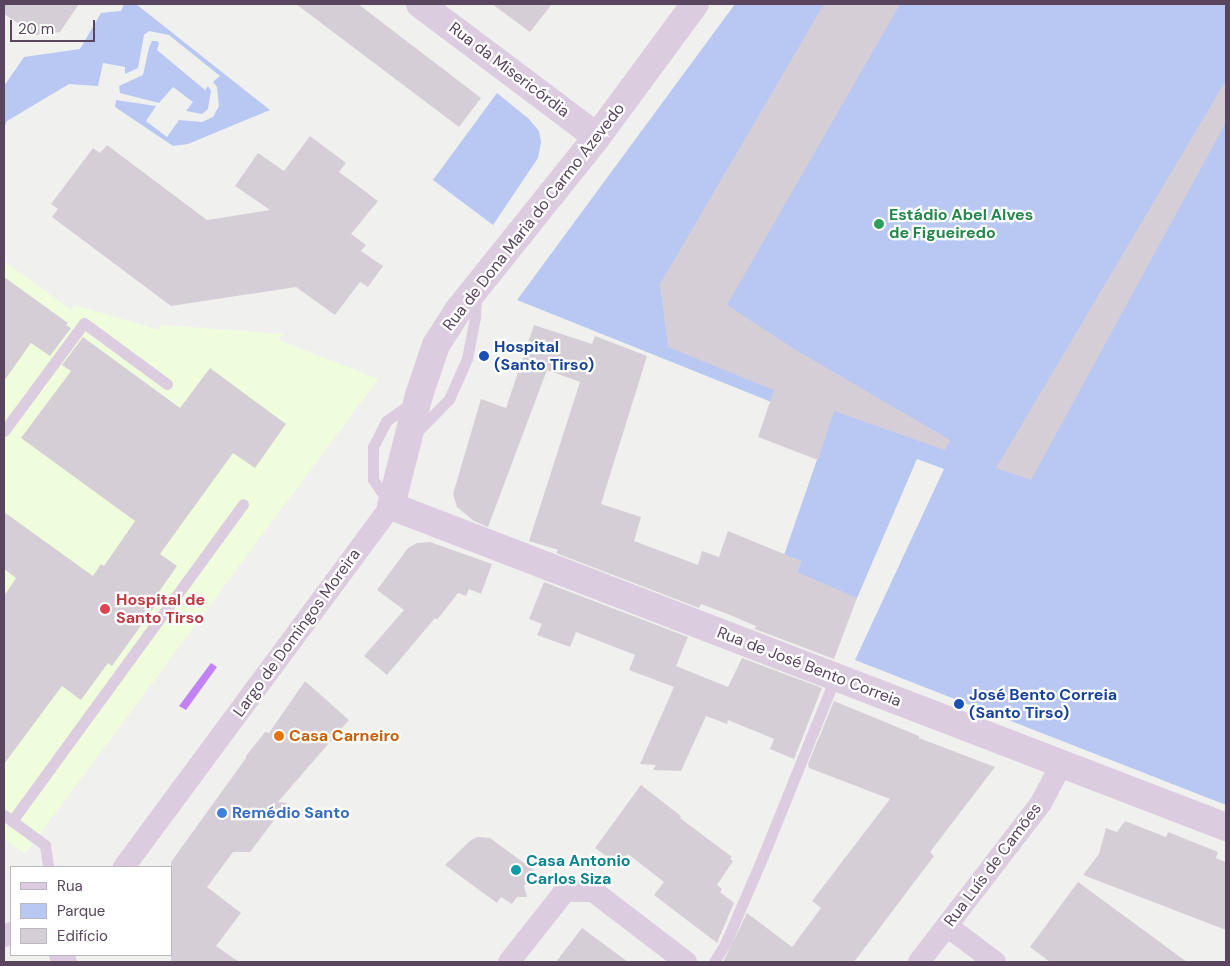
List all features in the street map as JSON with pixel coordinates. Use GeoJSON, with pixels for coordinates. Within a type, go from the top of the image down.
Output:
{"type":"FeatureCollection","features":[{"type":"Feature","properties":{"kind":"street","name":"Rua da Misericórdia"},"geometry":{"type":"LineString","coordinates":[[420,4],[597,137]]}},
{"type":"Feature","properties":{"kind":"street","name":"Rua de Dona Maria do Carmo Azevedo"},"geometry":{"type":"LineString","coordinates":[[391,506],[418,399],[436,345],[476,288],[597,137],[695,4]]}},
{"type":"Feature","properties":{"kind":"street","name":"Rua de José Bento Correia"},"geometry":{"type":"LineString","coordinates":[[391,506],[1226,827]]}},
{"type":"Feature","properties":{"kind":"street","name":"Largo de Domingos Moreira"},"geometry":{"type":"LineString","coordinates":[[125,866],[391,506]]}},
{"type":"Feature","properties":{"kind":"street","name":"Rua Luís de Camões"},"geometry":{"type":"LineString","coordinates":[[919,962],[1041,803],[1061,764]]}},
{"type":"Feature","properties":{"kind":"street"},"geometry":{"type":"LineString","coordinates":[[508,962],[565,891],[593,891],[686,962]]}},
{"type":"Feature","properties":{"kind":"street"},"geometry":{"type":"LineString","coordinates":[[947,926],[995,962]]}},
{"type":"Feature","properties":{"kind":"lane"},"geometry":{"type":"LineString","coordinates":[[407,443],[449,399],[467,359],[475,317],[476,288]]}},
{"type":"Feature","properties":{"kind":"lane"},"geometry":{"type":"LineString","coordinates":[[4,431],[84,324],[166,384]]}},
{"type":"Feature","properties":{"kind":"lane"},"geometry":{"type":"LineString","coordinates":[[391,506],[373,479],[373,446],[386,421],[418,399]]}},
{"type":"Feature","properties":{"kind":"lane"},"geometry":{"type":"LineString","coordinates":[[48,866],[44,845],[8,818],[243,504]]}},
{"type":"Feature","properties":{"kind":"lane"},"geometry":{"type":"LineString","coordinates":[[714,962],[726,942],[763,856],[835,678]]}},
{"type":"Feature","properties":{"kind":"shaded area","name":"Hospital de Santo Tirso"},"geometry":{"type":"Polygon","coordinates":[[[4,261],[71,310],[75,305],[159,330],[161,325],[283,334],[278,340],[378,379],[25,854],[4,839],[4,261]]]}},
{"type":"Feature","properties":{"kind":"shaded area"},"geometry":{"type":"Polygon","coordinates":[[[211,663],[217,667],[186,710],[179,706],[211,663]]]}},
{"type":"Feature","properties":{"kind":"green space"},"geometry":{"type":"Polygon","coordinates":[[[124,4],[136,4],[270,110],[188,144],[173,146],[115,107],[116,100],[156,106],[146,121],[167,137],[179,120],[202,122],[213,117],[219,106],[217,87],[213,82],[220,76],[169,35],[149,31],[144,35],[138,68],[125,74],[125,67],[103,63],[98,86],[69,84],[7,121],[4,128],[4,86],[24,57],[80,49],[101,13],[121,11],[124,4]]]}},
{"type":"Feature","properties":{"kind":"green space","name":"Estádio Abel Alves de Figueiredo"},"geometry":{"type":"Polygon","coordinates":[[[735,4],[1226,4],[1226,805],[855,660],[944,469],[917,459],[857,598],[788,598],[801,561],[784,555],[829,425],[517,300],[735,4]]]}},
{"type":"Feature","properties":{"kind":"green space"},"geometry":{"type":"Polygon","coordinates":[[[152,41],[157,41],[159,43],[157,50],[205,90],[208,86],[211,91],[208,109],[202,114],[186,111],[193,102],[173,87],[159,103],[120,93],[119,86],[143,75],[152,41]]]}},
{"type":"Feature","properties":{"kind":"green space"},"geometry":{"type":"Polygon","coordinates":[[[497,93],[529,119],[539,131],[541,142],[538,158],[493,225],[433,180],[497,93]]]}},
{"type":"Feature","properties":{"kind":"building"},"geometry":{"type":"Polygon","coordinates":[[[4,4],[79,4],[60,32],[36,35],[4,14],[4,4]]]}},
{"type":"Feature","properties":{"kind":"building"},"geometry":{"type":"Polygon","coordinates":[[[296,4],[358,4],[481,98],[459,127],[296,4]]]}},
{"type":"Feature","properties":{"kind":"building"},"geometry":{"type":"Polygon","coordinates":[[[492,4],[552,4],[530,32],[492,4]]]}},
{"type":"Feature","properties":{"kind":"building"},"geometry":{"type":"Polygon","coordinates":[[[824,4],[900,4],[727,305],[794,349],[950,440],[945,450],[834,411],[818,460],[758,437],[774,390],[668,347],[660,284],[824,4]]]}},
{"type":"Feature","properties":{"kind":"building"},"geometry":{"type":"Polygon","coordinates":[[[1226,80],[1226,122],[1031,480],[996,468],[1226,80]]]}},
{"type":"Feature","properties":{"kind":"building"},"geometry":{"type":"Polygon","coordinates":[[[310,136],[346,163],[339,172],[378,201],[351,234],[366,245],[361,251],[383,266],[368,287],[360,282],[335,315],[296,287],[171,306],[52,217],[58,209],[51,204],[93,148],[100,153],[107,145],[207,220],[270,210],[235,186],[258,153],[284,171],[310,136]]]}},
{"type":"Feature","properties":{"kind":"building"},"geometry":{"type":"Polygon","coordinates":[[[4,277],[68,323],[66,325],[71,328],[50,356],[31,343],[4,381],[4,277]]]}},
{"type":"Feature","properties":{"kind":"building"},"geometry":{"type":"Polygon","coordinates":[[[534,325],[592,344],[595,336],[647,356],[601,504],[641,517],[634,541],[698,565],[702,551],[719,557],[728,531],[801,561],[797,572],[857,598],[834,659],[755,629],[756,626],[730,615],[701,604],[699,608],[556,553],[558,550],[529,541],[580,382],[547,370],[488,527],[474,521],[457,507],[453,494],[481,399],[506,408],[534,325]]]}},
{"type":"Feature","properties":{"kind":"building"},"geometry":{"type":"Polygon","coordinates":[[[83,337],[180,408],[210,368],[286,424],[255,468],[233,453],[160,554],[177,566],[151,603],[155,606],[112,666],[108,663],[81,700],[62,686],[4,764],[4,596],[16,578],[4,569],[4,512],[93,576],[101,564],[104,566],[135,521],[21,438],[71,371],[62,365],[83,337]]]}},
{"type":"Feature","properties":{"kind":"building"},"geometry":{"type":"Polygon","coordinates":[[[430,542],[492,564],[481,594],[469,589],[466,596],[458,593],[437,620],[435,618],[387,675],[364,656],[404,610],[377,590],[408,548],[417,543],[430,542]]]}},
{"type":"Feature","properties":{"kind":"building"},"geometry":{"type":"Polygon","coordinates":[[[544,582],[688,637],[676,666],[728,687],[742,658],[822,688],[794,759],[770,749],[774,739],[728,720],[727,724],[706,716],[681,771],[653,770],[656,765],[640,764],[674,687],[629,670],[635,655],[576,632],[570,647],[537,635],[542,624],[529,619],[544,582]]]}},
{"type":"Feature","properties":{"kind":"building"},"geometry":{"type":"Polygon","coordinates":[[[305,681],[349,720],[278,802],[287,803],[250,852],[233,852],[207,887],[241,913],[216,946],[239,962],[171,962],[171,862],[246,756],[265,732],[269,733],[305,681]]]}},
{"type":"Feature","properties":{"kind":"building"},"geometry":{"type":"Polygon","coordinates":[[[834,701],[919,736],[919,738],[995,767],[930,852],[934,856],[854,962],[723,962],[747,913],[792,947],[821,908],[812,901],[890,799],[809,768],[808,764],[834,701]]]}},
{"type":"Feature","properties":{"kind":"building"},"geometry":{"type":"Polygon","coordinates":[[[641,785],[681,816],[680,818],[732,857],[730,859],[733,861],[717,885],[722,889],[720,892],[734,903],[717,943],[654,895],[664,882],[628,854],[619,865],[595,848],[641,785]]]}},
{"type":"Feature","properties":{"kind":"building"},"geometry":{"type":"Polygon","coordinates":[[[1125,821],[1166,837],[1168,832],[1218,852],[1216,858],[1226,862],[1226,930],[1083,875],[1099,854],[1106,828],[1117,832],[1125,821]]]}},
{"type":"Feature","properties":{"kind":"building","name":"Casa Antonio Carlos Siza"},"geometry":{"type":"Polygon","coordinates":[[[477,837],[490,838],[535,871],[524,886],[527,897],[517,897],[512,904],[501,897],[497,903],[445,865],[471,840],[477,837]]]}},
{"type":"Feature","properties":{"kind":"building"},"geometry":{"type":"Polygon","coordinates":[[[1078,882],[1187,962],[1050,962],[1030,947],[1078,882]]]}},
{"type":"Feature","properties":{"kind":"building"},"geometry":{"type":"Polygon","coordinates":[[[582,928],[628,962],[556,962],[582,928]]]}},
{"type":"Feature","properties":{"kind":"place","name":"Estádio Abel Alves de Figueiredo"},"geometry":{"type":"Point","coordinates":[879,224]}},
{"type":"Feature","properties":{"kind":"place","name":"Hospital (Santo Tirso)"},"geometry":{"type":"Point","coordinates":[484,356]}},
{"type":"Feature","properties":{"kind":"place","name":"Hospital de Santo Tirso"},"geometry":{"type":"Point","coordinates":[105,609]}},
{"type":"Feature","properties":{"kind":"place","name":"José Bento Correia (Santo Tirso)"},"geometry":{"type":"Point","coordinates":[959,704]}},
{"type":"Feature","properties":{"kind":"place","name":"Casa Carneiro"},"geometry":{"type":"Point","coordinates":[279,736]}},
{"type":"Feature","properties":{"kind":"place","name":"Remédio Santo"},"geometry":{"type":"Point","coordinates":[222,813]}},
{"type":"Feature","properties":{"kind":"place","name":"Casa Antonio Carlos Siza"},"geometry":{"type":"Point","coordinates":[516,870]}}]}
